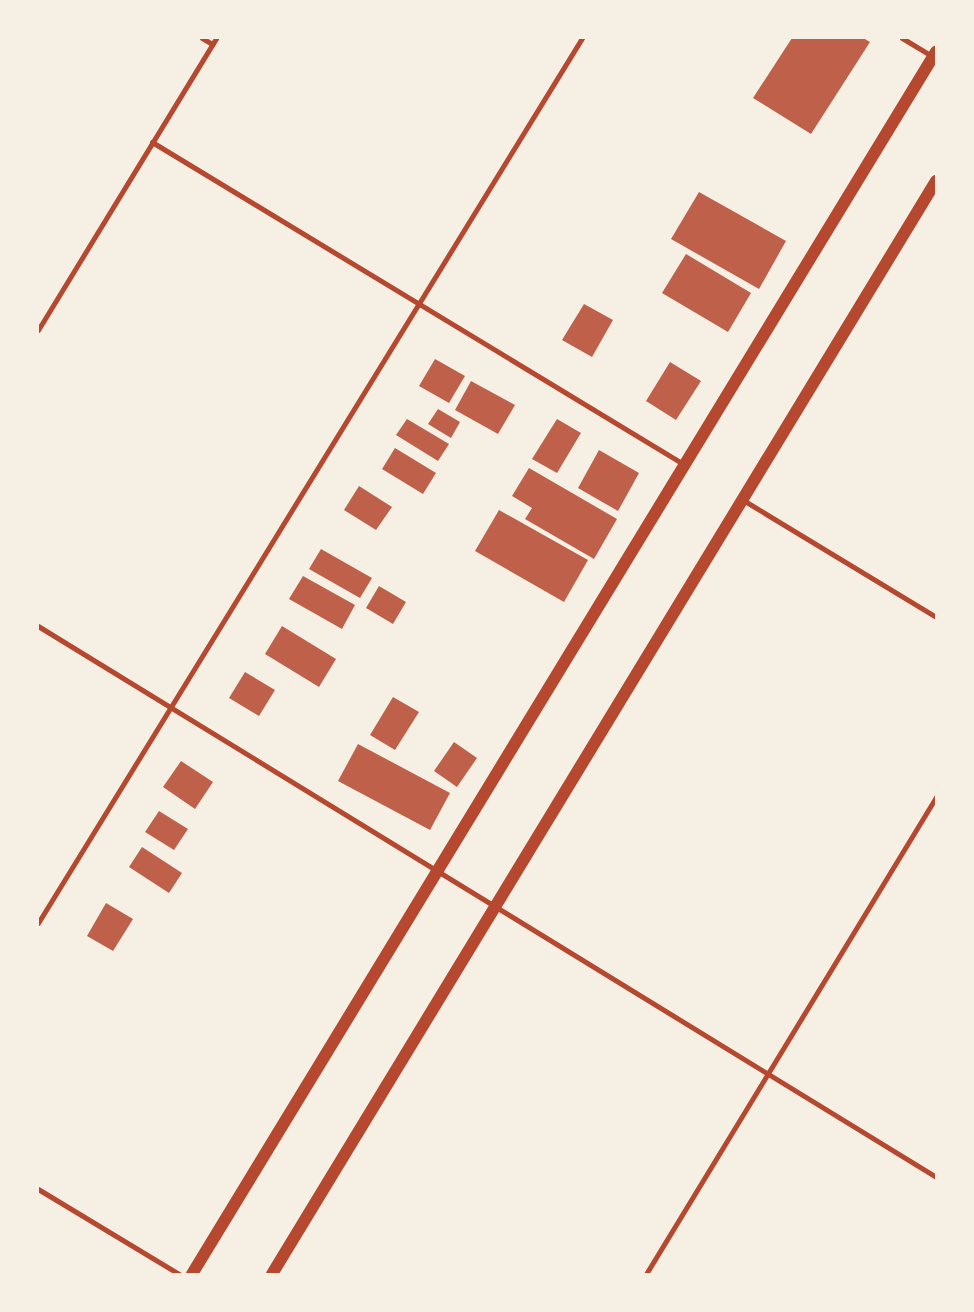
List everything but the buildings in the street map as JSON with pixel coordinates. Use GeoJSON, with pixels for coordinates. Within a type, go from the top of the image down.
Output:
{"type":"FeatureCollection","features":[{"type":"Feature","properties":{"kind":"main road"},"geometry":{"type":"LineString","coordinates":[[192,1274],[936,56]]}},
{"type":"Feature","properties":{"kind":"main road"},"geometry":{"type":"LineString","coordinates":[[272,1274],[936,181]]}},
{"type":"Feature","properties":{"kind":"street"},"geometry":{"type":"LineString","coordinates":[[202,38],[212,44]]}},
{"type":"Feature","properties":{"kind":"street"},"geometry":{"type":"LineString","coordinates":[[38,330],[216,38]]}},
{"type":"Feature","properties":{"kind":"street"},"geometry":{"type":"LineString","coordinates":[[38,923],[582,38]]}},
{"type":"Feature","properties":{"kind":"street"},"geometry":{"type":"LineString","coordinates":[[902,38],[936,56]]}},
{"type":"Feature","properties":{"kind":"street"},"geometry":{"type":"LineString","coordinates":[[152,142],[685,465]]}},
{"type":"Feature","properties":{"kind":"street"},"geometry":{"type":"LineString","coordinates":[[743,500],[936,617]]}},
{"type":"Feature","properties":{"kind":"street"},"geometry":{"type":"LineString","coordinates":[[38,626],[936,1177]]}},
{"type":"Feature","properties":{"kind":"street"},"geometry":{"type":"LineString","coordinates":[[646,1274],[936,797]]}},
{"type":"Feature","properties":{"kind":"street"},"geometry":{"type":"LineString","coordinates":[[38,1189],[179,1274]]}}]}
